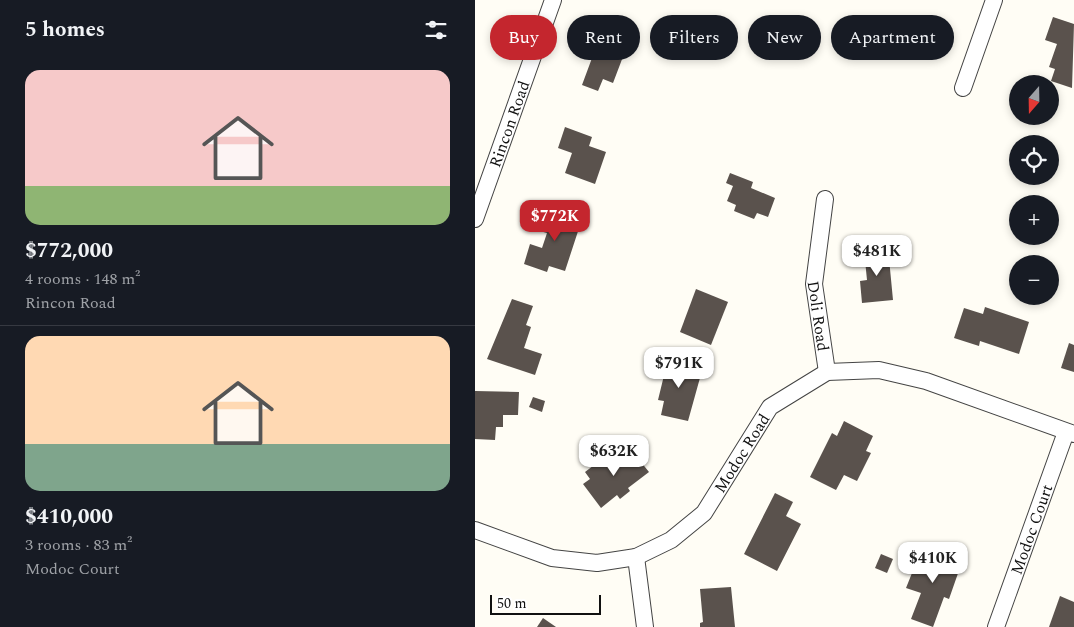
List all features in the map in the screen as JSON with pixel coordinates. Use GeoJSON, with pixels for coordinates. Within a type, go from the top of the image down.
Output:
{"type":"FeatureCollection","features":[{"type":"Feature","properties":{"kind":"street","name":"Rincon Road"},"geometry":{"type":"LineString","coordinates":[[475,219],[553,0]]}},
{"type":"Feature","properties":{"kind":"street"},"geometry":{"type":"LineString","coordinates":[[963,88],[994,0]]}},
{"type":"Feature","properties":{"kind":"street","name":"Doli Road"},"geometry":{"type":"LineString","coordinates":[[825,198],[814,284],[827,372]]}},
{"type":"Feature","properties":{"kind":"street","name":"Modoc Road"},"geometry":{"type":"LineString","coordinates":[[475,530],[552,558],[597,564],[636,557],[671,540],[704,513],[770,407],[827,372],[879,370],[926,381],[1070,433]]}},
{"type":"Feature","properties":{"kind":"street","name":"Modoc Court"},"geometry":{"type":"LineString","coordinates":[[996,627],[1070,433]]}},
{"type":"Feature","properties":{"kind":"street"},"geometry":{"type":"LineString","coordinates":[[636,557],[645,627]]}},
{"type":"Feature","properties":{"kind":"building"},"geometry":{"type":"Polygon","coordinates":[[[1053,17],[1074,24],[1072,88],[1059,84],[1059,75],[1053,75],[1055,69],[1049,67],[1057,44],[1045,40],[1053,17]]]}},
{"type":"Feature","properties":{"kind":"building"},"geometry":{"type":"Polygon","coordinates":[[[591,60],[622,60],[613,83],[603,79],[598,91],[582,85],[591,60]]]}},
{"type":"Feature","properties":{"kind":"building"},"geometry":{"type":"Polygon","coordinates":[[[565,127],[592,137],[589,146],[606,152],[595,184],[565,173],[572,153],[558,148],[565,127]]]}},
{"type":"Feature","properties":{"kind":"building"},"geometry":{"type":"Polygon","coordinates":[[[730,173],[753,182],[751,188],[775,198],[768,217],[757,213],[754,219],[734,211],[736,205],[727,201],[733,186],[726,183],[730,173]]]}},
{"type":"Feature","properties":{"kind":"building"},"geometry":{"type":"Polygon","coordinates":[[[563,210],[583,216],[565,271],[549,266],[547,272],[524,264],[530,244],[542,248],[547,233],[536,230],[540,216],[559,222],[563,210]]]}},
{"type":"Feature","properties":{"kind":"building"},"geometry":{"type":"Polygon","coordinates":[[[888,248],[893,300],[862,303],[860,281],[867,280],[864,250],[888,248]]]}},
{"type":"Feature","properties":{"kind":"building"},"geometry":{"type":"Polygon","coordinates":[[[696,289],[728,302],[711,345],[680,332],[696,289]]]}},
{"type":"Feature","properties":{"kind":"building"},"geometry":{"type":"Polygon","coordinates":[[[512,299],[533,306],[526,325],[531,327],[524,348],[542,354],[535,375],[487,359],[512,299]]]}},
{"type":"Feature","properties":{"kind":"building"},"geometry":{"type":"Polygon","coordinates":[[[985,307],[1029,322],[1019,354],[980,341],[979,346],[954,338],[964,308],[983,314],[985,307]]]}},
{"type":"Feature","properties":{"kind":"building"},"geometry":{"type":"Polygon","coordinates":[[[1069,343],[1074,345],[1074,372],[1061,368],[1069,343]]]}},
{"type":"Feature","properties":{"kind":"building"},"geometry":{"type":"Polygon","coordinates":[[[668,359],[703,367],[688,421],[661,415],[664,401],[658,400],[668,359]]]}},
{"type":"Feature","properties":{"kind":"building"},"geometry":{"type":"Polygon","coordinates":[[[475,391],[519,392],[518,415],[503,415],[503,427],[496,427],[495,440],[475,439],[475,391]]]}},
{"type":"Feature","properties":{"kind":"building"},"geometry":{"type":"Polygon","coordinates":[[[533,397],[545,401],[542,412],[529,407],[533,397]]]}},
{"type":"Feature","properties":{"kind":"building"},"geometry":{"type":"Polygon","coordinates":[[[844,421],[873,436],[866,451],[871,453],[857,481],[844,475],[836,490],[810,477],[832,433],[837,436],[844,421]]]}},
{"type":"Feature","properties":{"kind":"building"},"geometry":{"type":"Polygon","coordinates":[[[614,450],[622,459],[632,451],[649,472],[628,488],[630,491],[620,499],[617,495],[601,508],[583,484],[590,479],[585,472],[614,450]]]}},
{"type":"Feature","properties":{"kind":"building"},"geometry":{"type":"Polygon","coordinates":[[[775,493],[793,502],[786,516],[801,524],[777,571],[744,554],[775,493]]]}},
{"type":"Feature","properties":{"kind":"building"},"geometry":{"type":"Polygon","coordinates":[[[929,546],[963,559],[949,599],[944,597],[933,627],[911,619],[921,593],[906,588],[916,563],[922,565],[929,546]]]}},
{"type":"Feature","properties":{"kind":"building"},"geometry":{"type":"Polygon","coordinates":[[[881,554],[893,559],[887,573],[875,568],[881,554]]]}},
{"type":"Feature","properties":{"kind":"building"},"geometry":{"type":"Polygon","coordinates":[[[731,587],[735,627],[700,627],[700,623],[703,622],[700,589],[731,587]]]}},
{"type":"Feature","properties":{"kind":"building"},"geometry":{"type":"Polygon","coordinates":[[[1060,596],[1074,602],[1074,627],[1049,627],[1060,596]]]}},
{"type":"Feature","properties":{"kind":"building"},"geometry":{"type":"Polygon","coordinates":[[[543,618],[556,627],[537,627],[543,618]]]}}]}
